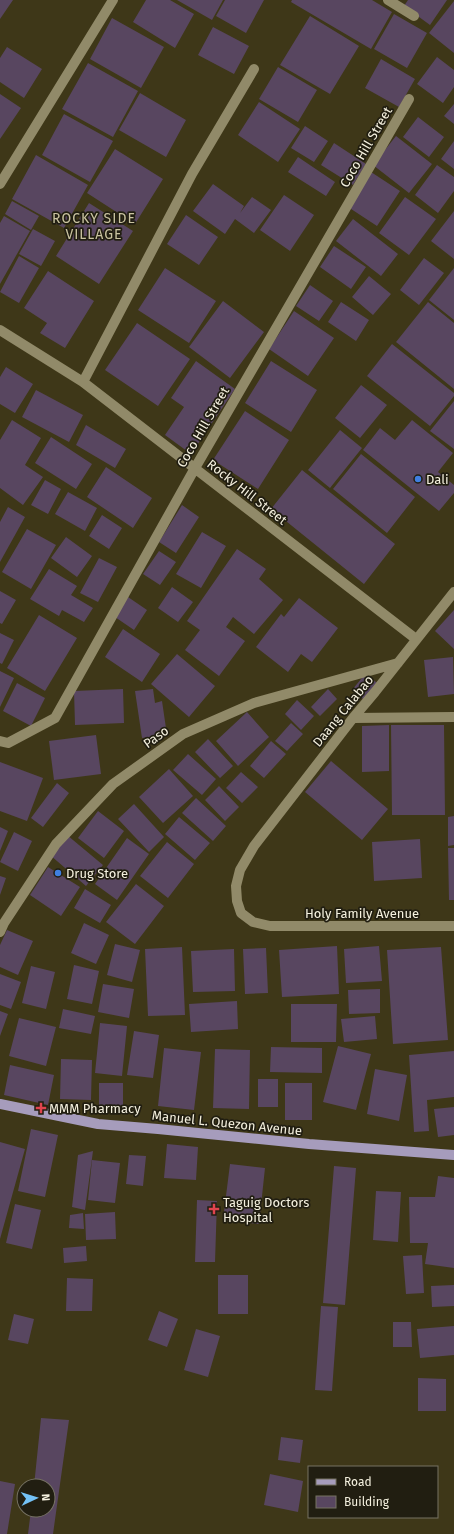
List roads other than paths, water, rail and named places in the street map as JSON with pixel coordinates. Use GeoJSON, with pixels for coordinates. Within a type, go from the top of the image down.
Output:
{"type":"FeatureCollection","features":[{"type":"Feature","properties":{"kind":"main road","name":"Manuel L. Quezon Avenue"},"geometry":{"type":"LineString","coordinates":[[0,1104],[98,1124],[308,1144],[454,1155]]}},
{"type":"Feature","properties":{"kind":"street"},"geometry":{"type":"LineString","coordinates":[[0,184],[113,0]]}},
{"type":"Feature","properties":{"kind":"street"},"geometry":{"type":"LineString","coordinates":[[388,0],[414,16]]}},
{"type":"Feature","properties":{"kind":"street"},"geometry":{"type":"LineString","coordinates":[[83,382],[192,174],[254,69]]}},
{"type":"Feature","properties":{"kind":"street","name":"Coco Hill Street"},"geometry":{"type":"LineString","coordinates":[[0,741],[8,743],[55,718],[195,468],[409,99]]}},
{"type":"Feature","properties":{"kind":"street","name":"Rocky Hill Street"},"geometry":{"type":"LineString","coordinates":[[0,330],[83,382],[416,639]]}},
{"type":"Feature","properties":{"kind":"street","name":"Daang Calabao"},"geometry":{"type":"LineString","coordinates":[[270,926],[253,922],[241,913],[237,901],[236,886],[240,870],[254,846],[353,718],[454,592]]}},
{"type":"Feature","properties":{"kind":"street","name":"Paso"},"geometry":{"type":"LineString","coordinates":[[0,932],[4,923],[56,844],[112,784],[183,734],[254,703],[398,663]]}},
{"type":"Feature","properties":{"kind":"street"},"geometry":{"type":"LineString","coordinates":[[353,718],[454,717]]}},
{"type":"Feature","properties":{"kind":"street","name":"Holy Family Avenue"},"geometry":{"type":"LineString","coordinates":[[270,926],[454,926]]}},
{"type":"Feature","properties":{"kind":"place","name":"Dali"},"geometry":{"type":"Point","coordinates":[418,479]}},
{"type":"Feature","properties":{"kind":"place","name":"Drug Store"},"geometry":{"type":"Point","coordinates":[58,873]}},
{"type":"Feature","properties":{"kind":"place","name":"MMM Pharmacy"},"geometry":{"type":"Point","coordinates":[41,1108]}},
{"type":"Feature","properties":{"kind":"place","name":"Taguig Doctors Hospital"},"geometry":{"type":"Point","coordinates":[214,1209]}},
{"type":"Feature","properties":{"kind":"district","name":"ROCKY SIDE VILLAGE"},"geometry":{"type":"Point","coordinates":[94,226]}}]}
